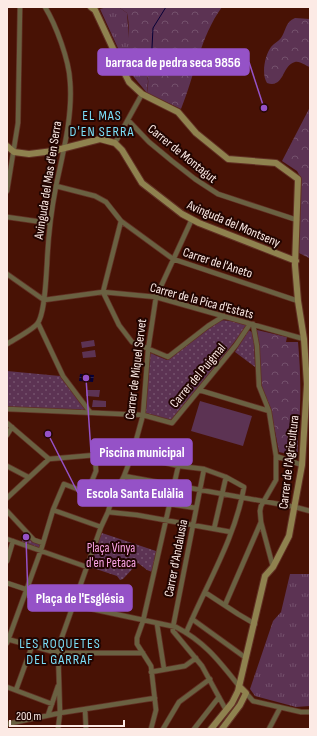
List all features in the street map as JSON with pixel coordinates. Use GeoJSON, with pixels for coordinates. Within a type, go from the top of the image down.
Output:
{"type":"FeatureCollection","features":[{"type":"Feature","properties":{"kind":"street"},"geometry":{"type":"LineString","coordinates":[[7,191],[18,123],[20,7]]}},
{"type":"Feature","properties":{"kind":"street","name":"Avinguda del Mas d'en Serra"},"geometry":{"type":"LineString","coordinates":[[38,323],[44,300],[50,223],[56,186],[65,148],[70,110],[70,81],[67,63],[59,37],[45,7]]}},
{"type":"Feature","properties":{"kind":"street"},"geometry":{"type":"LineString","coordinates":[[7,146],[14,152],[29,154],[65,148],[98,139],[115,143],[142,94],[129,82],[95,10],[91,7]]}},
{"type":"Feature","properties":{"kind":"street","name":"Carrer de l'Agricultura"},"geometry":{"type":"LineString","coordinates":[[142,94],[178,112],[196,133],[228,159],[276,163],[298,179],[296,261],[298,300],[304,339],[307,384],[302,465],[289,536],[273,567],[265,576],[255,624],[236,697],[211,729]]}},
{"type":"Feature","properties":{"kind":"street","name":"Carrer de Montagut"},"geometry":{"type":"LineString","coordinates":[[128,120],[149,142],[172,161],[195,179],[218,194],[297,220]]}},
{"type":"Feature","properties":{"kind":"street","name":"Avinguda del Montseny"},"geometry":{"type":"LineString","coordinates":[[115,143],[122,150],[142,183],[175,209],[192,219],[296,261]]}},
{"type":"Feature","properties":{"kind":"street","name":"Carrer de l'Aneto"},"geometry":{"type":"LineString","coordinates":[[56,186],[95,196],[106,202],[121,221],[173,259],[298,300]]}},
{"type":"Feature","properties":{"kind":"street"},"geometry":{"type":"LineString","coordinates":[[7,217],[50,223]]}},
{"type":"Feature","properties":{"kind":"street","name":"Carrer de Miquel Servet"},"geometry":{"type":"LineString","coordinates":[[58,729],[60,712],[58,648],[101,527],[132,455],[143,415],[148,350],[156,296],[192,219]]}},
{"type":"Feature","properties":{"kind":"street"},"geometry":{"type":"LineString","coordinates":[[121,221],[103,292],[119,325],[132,342],[148,350],[168,357],[208,326],[224,316]]}},
{"type":"Feature","properties":{"kind":"street"},"geometry":{"type":"LineString","coordinates":[[7,274],[44,300]]}},
{"type":"Feature","properties":{"kind":"street","name":"Carrer de la Pica d'Estats"},"geometry":{"type":"LineString","coordinates":[[44,300],[103,292],[156,296],[304,339]]}},
{"type":"Feature","properties":{"kind":"street"},"geometry":{"type":"LineString","coordinates":[[7,344],[38,323],[64,376],[90,412]]}},
{"type":"Feature","properties":{"kind":"street"},"geometry":{"type":"LineString","coordinates":[[252,324],[257,346],[259,386],[269,411],[276,456],[276,480],[263,501],[260,511],[261,522],[273,567]]}},
{"type":"Feature","properties":{"kind":"street","name":"Carrer del Puigmal"},"geometry":{"type":"LineString","coordinates":[[7,409],[143,415],[172,423],[252,324]]}},
{"type":"Feature","properties":{"kind":"street"},"geometry":{"type":"LineString","coordinates":[[199,390],[269,411]]}},
{"type":"Feature","properties":{"kind":"street"},"geometry":{"type":"LineString","coordinates":[[7,423],[49,459]]}},
{"type":"Feature","properties":{"kind":"street"},"geometry":{"type":"LineString","coordinates":[[7,435],[12,427]]}},
{"type":"Feature","properties":{"kind":"street"},"geometry":{"type":"LineString","coordinates":[[152,729],[156,710],[151,666],[137,644],[137,638],[143,621],[181,454]]}},
{"type":"Feature","properties":{"kind":"street"},"geometry":{"type":"LineString","coordinates":[[87,493],[96,471],[95,455]]}},
{"type":"Feature","properties":{"kind":"street"},"geometry":{"type":"LineString","coordinates":[[7,498],[49,459],[95,455],[132,455],[204,469],[226,476],[244,487],[231,532],[206,593],[186,633]]}},
{"type":"Feature","properties":{"kind":"street"},"geometry":{"type":"LineString","coordinates":[[276,456],[302,465]]}},
{"type":"Feature","properties":{"kind":"street"},"geometry":{"type":"LineString","coordinates":[[7,466],[28,477]]}},
{"type":"Feature","properties":{"kind":"street","name":"Carrer d'Andalusia"},"geometry":{"type":"LineString","coordinates":[[173,627],[204,469]]}},
{"type":"Feature","properties":{"kind":"street"},"geometry":{"type":"LineString","coordinates":[[124,476],[222,493],[310,511]]}},
{"type":"Feature","properties":{"kind":"street"},"geometry":{"type":"LineString","coordinates":[[214,529],[226,476]]}},
{"type":"Feature","properties":{"kind":"street"},"geometry":{"type":"LineString","coordinates":[[111,502],[64,484],[53,510],[41,550],[8,640],[58,653],[143,653]]}},
{"type":"Feature","properties":{"kind":"street"},"geometry":{"type":"LineString","coordinates":[[115,496],[196,508]]}},
{"type":"Feature","properties":{"kind":"street"},"geometry":{"type":"LineString","coordinates":[[53,510],[101,527]]}},
{"type":"Feature","properties":{"kind":"street"},"geometry":{"type":"LineString","coordinates":[[7,511],[34,540],[43,543]]}},
{"type":"Feature","properties":{"kind":"street"},"geometry":{"type":"LineString","coordinates":[[108,512],[193,524],[231,532]]}},
{"type":"Feature","properties":{"kind":"street"},"geometry":{"type":"LineString","coordinates":[[225,605],[261,522]]}},
{"type":"Feature","properties":{"kind":"street"},"geometry":{"type":"LineString","coordinates":[[7,539],[87,567]]}},
{"type":"Feature","properties":{"kind":"street"},"geometry":{"type":"LineString","coordinates":[[7,561],[13,541]]}},
{"type":"Feature","properties":{"kind":"street"},"geometry":{"type":"LineString","coordinates":[[7,583],[73,605],[173,627],[186,633],[210,651],[253,701],[280,708],[310,712]]}},
{"type":"Feature","properties":{"kind":"street"},"geometry":{"type":"LineString","coordinates":[[206,593],[255,624]]}},
{"type":"Feature","properties":{"kind":"street"},"geometry":{"type":"LineString","coordinates":[[192,619],[246,658]]}},
{"type":"Feature","properties":{"kind":"street"},"geometry":{"type":"LineString","coordinates":[[157,624],[164,669]]}},
{"type":"Feature","properties":{"kind":"street"},"geometry":{"type":"LineString","coordinates":[[173,627],[173,631],[196,658],[210,678],[226,710]]}},
{"type":"Feature","properties":{"kind":"street"},"geometry":{"type":"LineString","coordinates":[[16,690],[32,646]]}},
{"type":"Feature","properties":{"kind":"street"},"geometry":{"type":"LineString","coordinates":[[151,672],[185,666],[196,658]]}},
{"type":"Feature","properties":{"kind":"street"},"geometry":{"type":"LineString","coordinates":[[163,729],[179,702],[210,678]]}},
{"type":"Feature","properties":{"kind":"street","name":"Carrer de Miquel Servet"},"geometry":{"type":"LineString","coordinates":[[48,715],[59,682]]}},
{"type":"Feature","properties":{"kind":"street"},"geometry":{"type":"LineString","coordinates":[[7,687],[52,704]]}},
{"type":"Feature","properties":{"kind":"street"},"geometry":{"type":"LineString","coordinates":[[222,729],[240,705],[246,693]]}},
{"type":"Feature","properties":{"kind":"street"},"geometry":{"type":"LineString","coordinates":[[194,729],[219,697]]}},
{"type":"Feature","properties":{"kind":"street"},"geometry":{"type":"LineString","coordinates":[[7,724],[60,712],[155,698]]}},
{"type":"Feature","properties":{"kind":"street"},"geometry":{"type":"LineString","coordinates":[[269,729],[280,708]]}},
{"type":"Feature","properties":{"kind":"street"},"geometry":{"type":"LineString","coordinates":[[85,709],[86,729]]}},
{"type":"Feature","properties":{"kind":"green space"},"geometry":{"type":"Polygon","coordinates":[[[107,7],[120,8],[127,13],[130,51],[135,64],[147,75],[147,93],[128,70],[100,9],[107,7]]]}},
{"type":"Feature","properties":{"kind":"green space"},"geometry":{"type":"Polygon","coordinates":[[[115,7],[222,7],[214,19],[203,43],[181,109],[147,93],[147,75],[134,63],[130,54],[127,13],[120,8],[115,7]]]}},
{"type":"Feature","properties":{"kind":"green space"},"geometry":{"type":"Polygon","coordinates":[[[295,18],[310,19],[310,67],[299,62],[295,62],[288,67],[277,83],[267,83],[264,75],[264,65],[269,50],[281,38],[289,22],[295,18]]]}},
{"type":"Feature","properties":{"kind":"green space"},"geometry":{"type":"Polygon","coordinates":[[[310,107],[309,258],[299,253],[301,178],[297,171],[282,161],[310,107]]]}},
{"type":"Feature","properties":{"kind":"green space"},"geometry":{"type":"Polygon","coordinates":[[[220,320],[247,324],[247,326],[172,421],[147,414],[145,412],[150,353],[167,360],[220,320]]]}},
{"type":"Feature","properties":{"kind":"green space"},"geometry":{"type":"Polygon","coordinates":[[[248,330],[254,333],[255,367],[235,352],[248,330]]]}},
{"type":"Feature","properties":{"kind":"green space"},"geometry":{"type":"Polygon","coordinates":[[[257,330],[287,337],[286,342],[298,342],[300,367],[300,414],[298,452],[288,454],[279,452],[271,411],[260,385],[257,330]]]}},
{"type":"Feature","properties":{"kind":"green space"},"geometry":{"type":"Polygon","coordinates":[[[94,340],[95,346],[82,348],[81,342],[94,340]]]}},
{"type":"Feature","properties":{"kind":"green space"},"geometry":{"type":"Polygon","coordinates":[[[95,350],[96,357],[83,358],[82,352],[95,350]]]}},
{"type":"Feature","properties":{"kind":"green space"},"geometry":{"type":"Polygon","coordinates":[[[7,371],[60,376],[90,412],[7,409],[7,371]]]}},
{"type":"Feature","properties":{"kind":"green space"},"geometry":{"type":"Polygon","coordinates":[[[86,390],[100,390],[99,397],[86,396],[86,390]]]}},
{"type":"Feature","properties":{"kind":"green space"},"geometry":{"type":"Polygon","coordinates":[[[93,400],[106,401],[106,407],[92,407],[93,400]]]}},
{"type":"Feature","properties":{"kind":"green space"},"geometry":{"type":"Polygon","coordinates":[[[200,401],[252,416],[243,446],[191,431],[200,401]]]}},
{"type":"Feature","properties":{"kind":"green space","name":"Plaça Vinya d'en Petaca"},"geometry":{"type":"Polygon","coordinates":[[[99,532],[159,552],[152,572],[138,563],[123,579],[120,580],[117,576],[87,566],[99,532]]]}},
{"type":"Feature","properties":{"kind":"green space"},"geometry":{"type":"Polygon","coordinates":[[[25,533],[41,544],[39,548],[21,543],[25,533]]]}},
{"type":"Feature","properties":{"kind":"green space"},"geometry":{"type":"Polygon","coordinates":[[[290,574],[310,574],[310,706],[296,707],[255,696],[250,689],[273,621],[281,612],[290,574]]]}},
{"type":"Feature","properties":{"kind":"shaded area"},"geometry":{"type":"Polygon","coordinates":[[[80,374],[94,375],[93,382],[79,381],[80,374]]]}},
{"type":"Feature","properties":{"kind":"waterway"},"geometry":{"type":"LineString","coordinates":[[151,67],[153,28],[166,7]]}},
{"type":"Feature","properties":{"kind":"place","name":"barraca de pedra seca 9856"},"geometry":{"type":"Point","coordinates":[264,108]}},
{"type":"Feature","properties":{"kind":"place","name":"Piscina municipal"},"geometry":{"type":"Point","coordinates":[86,378]}},
{"type":"Feature","properties":{"kind":"place","name":"Escola Santa Eulàlia"},"geometry":{"type":"Point","coordinates":[48,434]}},
{"type":"Feature","properties":{"kind":"place","name":"Plaça de l'Església"},"geometry":{"type":"Point","coordinates":[26,537]}},
{"type":"Feature","properties":{"kind":"district","name":"EL MAS D'EN SERRA"},"geometry":{"type":"Point","coordinates":[102,124]}},
{"type":"Feature","properties":{"kind":"district","name":"LES ROQUETES DEL GARRAF"},"geometry":{"type":"Point","coordinates":[60,652]}}]}
